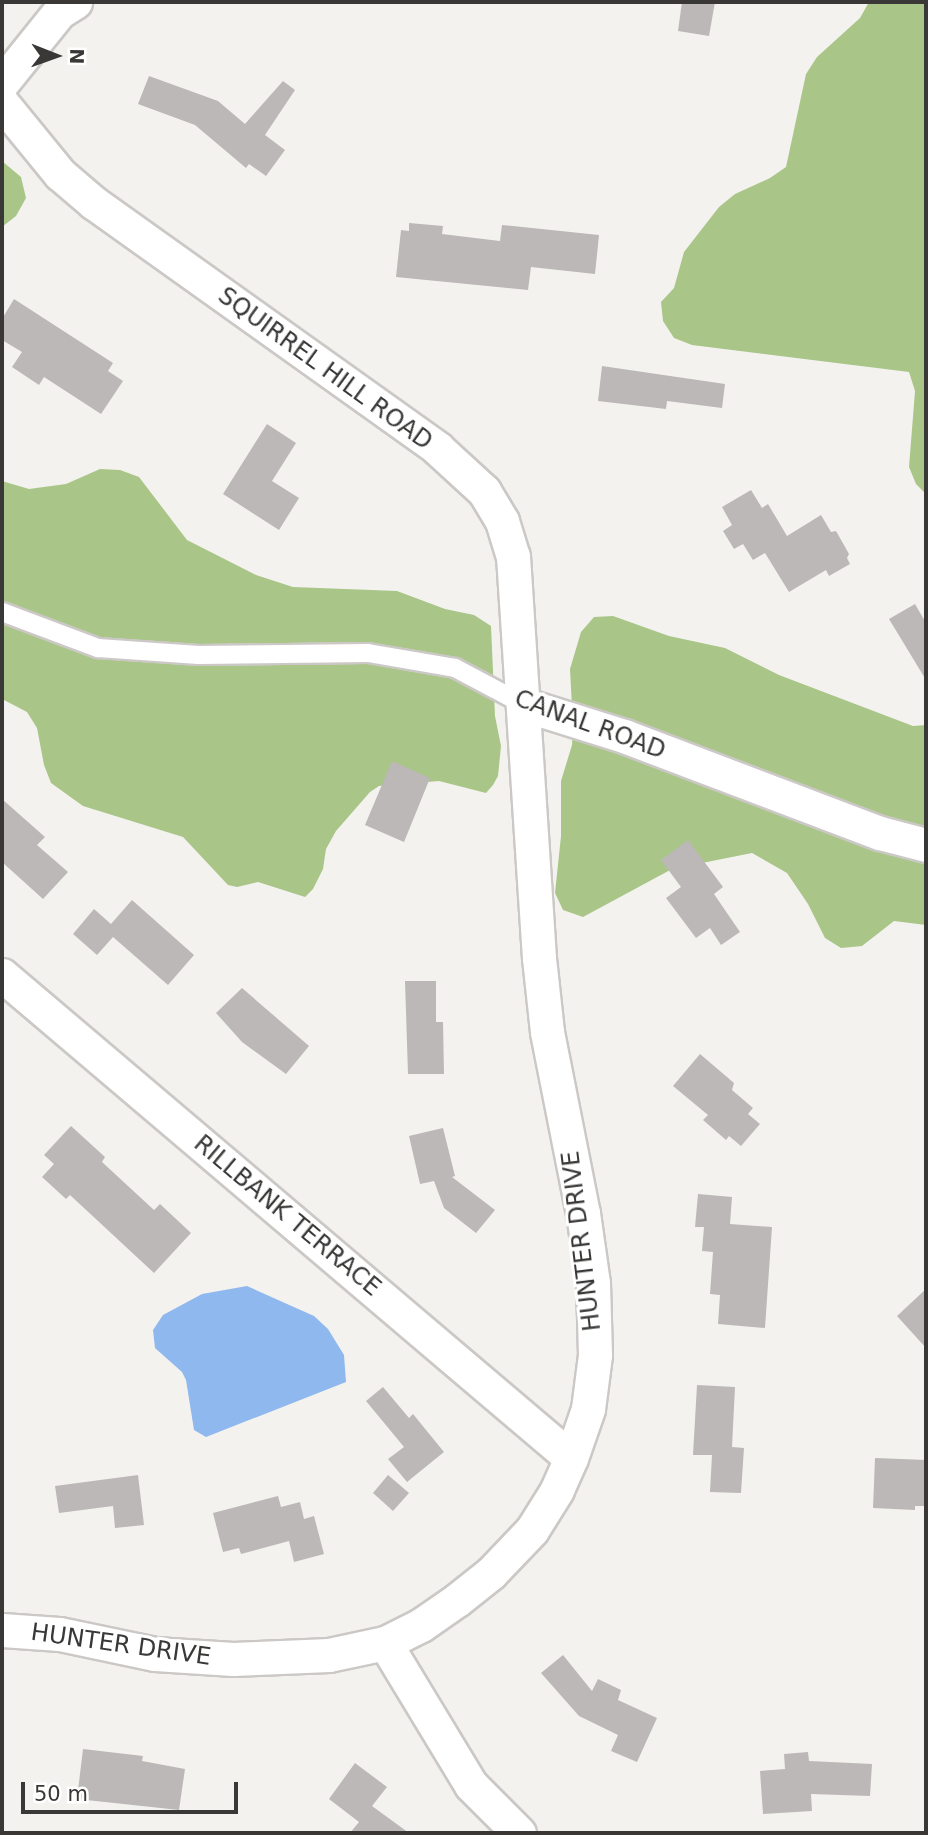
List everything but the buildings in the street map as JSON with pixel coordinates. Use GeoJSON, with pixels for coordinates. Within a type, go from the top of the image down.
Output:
{"type":"FeatureCollection","features":[{"type":"Feature","properties":{"kind":"street"},"geometry":{"type":"LineString","coordinates":[[2,83],[60,12],[75,2]]}},
{"type":"Feature","properties":{"kind":"street","name":"SQUIRREL HILL ROAD"},"geometry":{"type":"LineString","coordinates":[[2,103],[60,174],[94,203],[437,448],[484,491],[502,521],[513,556],[525,705]]}},
{"type":"Feature","properties":{"kind":"street","name":"CANAL ROAD"},"geometry":{"type":"LineString","coordinates":[[525,705],[624,736],[880,832],[926,845]]}},
{"type":"Feature","properties":{"kind":"street","name":"HUNTER DRIVE"},"geometry":{"type":"LineString","coordinates":[[2,1630],[59,1634],[155,1654],[233,1659],[329,1655],[385,1643],[421,1625],[491,1573],[532,1530],[557,1490],[587,1409],[595,1355],[593,1283],[575,1164],[547,1032],[531,859],[525,705]]}},
{"type":"Feature","properties":{"kind":"street","name":"RILLBANK TERRACE"},"geometry":{"type":"LineString","coordinates":[[2,975],[571,1458]]}},
{"type":"Feature","properties":{"kind":"street"},"geometry":{"type":"LineString","coordinates":[[385,1643],[471,1785],[519,1833]]}},
{"type":"Feature","properties":{"kind":"lane","name":"CANAL ROAD"},"geometry":{"type":"LineString","coordinates":[[2,612],[98,648],[199,655],[368,653],[455,668],[525,705]]}},
{"type":"Feature","properties":{"kind":"green space"},"geometry":{"type":"Polygon","coordinates":[[[869,2],[926,2],[926,494],[916,484],[909,467],[915,391],[909,372],[692,345],[674,338],[663,321],[661,302],[674,288],[684,252],[719,207],[735,194],[770,178],[786,167],[806,74],[817,57],[860,18],[869,2]]]}},
{"type":"Feature","properties":{"kind":"green space"},"geometry":{"type":"Polygon","coordinates":[[[2,161],[21,177],[26,198],[16,216],[2,227],[2,161]]]}},
{"type":"Feature","properties":{"kind":"green space"},"geometry":{"type":"Polygon","coordinates":[[[100,469],[120,470],[139,477],[187,540],[256,575],[293,587],[397,591],[445,609],[474,615],[491,626],[495,716],[501,746],[498,776],[493,785],[486,793],[439,781],[379,786],[370,792],[336,831],[326,849],[323,869],[313,889],[305,897],[258,882],[237,887],[228,885],[183,837],[83,806],[51,783],[44,765],[37,728],[27,712],[2,699],[2,481],[29,489],[66,484],[100,469]]]}},
{"type":"Feature","properties":{"kind":"green space"},"geometry":{"type":"Polygon","coordinates":[[[613,616],[669,636],[725,648],[779,675],[913,726],[926,725],[926,925],[894,921],[862,946],[841,948],[825,938],[808,904],[787,873],[752,853],[672,869],[583,917],[563,910],[555,893],[561,836],[561,781],[572,745],[570,669],[581,632],[594,617],[613,616]]]}},
{"type":"Feature","properties":{"kind":"water"},"geometry":{"type":"Polygon","coordinates":[[[247,1286],[314,1316],[328,1329],[344,1355],[346,1382],[206,1437],[194,1430],[186,1380],[182,1372],[155,1348],[153,1330],[163,1315],[202,1294],[247,1286]]]}}]}
